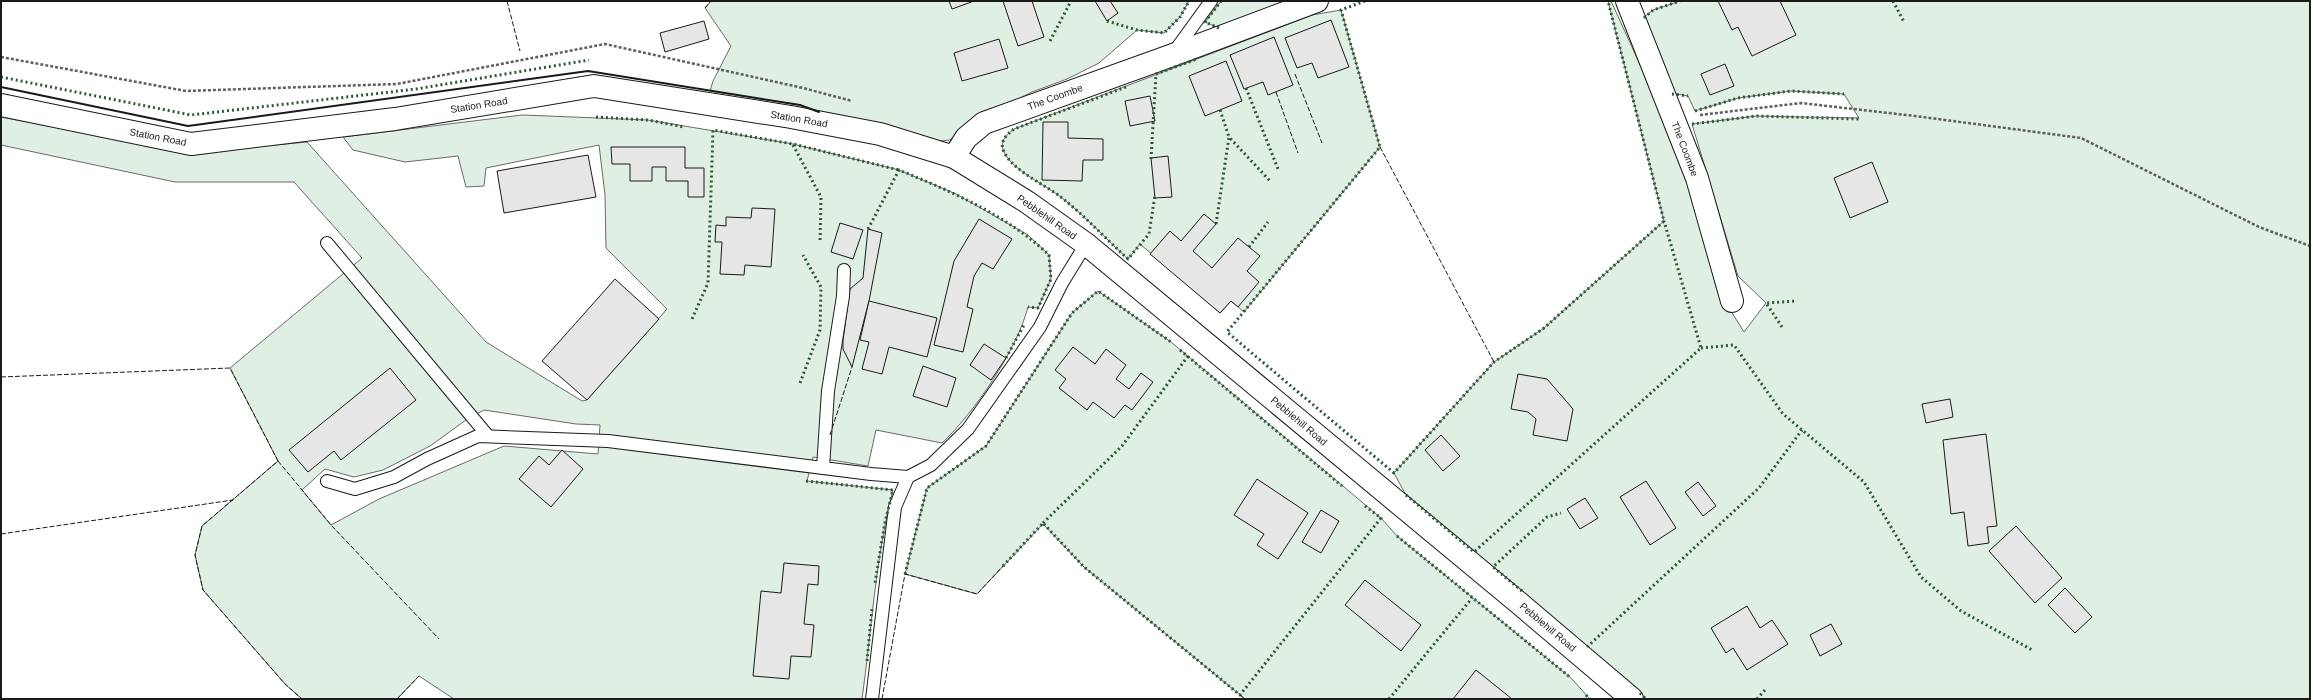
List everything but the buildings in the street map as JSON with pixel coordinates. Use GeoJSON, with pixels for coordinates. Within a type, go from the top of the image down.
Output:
{"type":"FeatureCollection","features":[{"type":"Feature","properties":{"kind":"main road","name":"The Coombe"},"geometry":{"type":"LineString","coordinates":[[954,158],[966,138],[984,122],[1170,56],[1317,1]]}},
{"type":"Feature","properties":{"kind":"main road","name":"The Coombe"},"geometry":{"type":"LineString","coordinates":[[1627,1],[1697,178],[1732,301]]}},
{"type":"Feature","properties":{"kind":"main road","name":"Station Road"},"geometry":{"type":"LineString","coordinates":[[1,105],[191,144],[395,119],[594,86],[791,117],[880,134],[954,158]]}},
{"type":"Feature","properties":{"kind":"main road","name":"Pebblehill Road"},"geometry":{"type":"LineString","coordinates":[[954,158],[1027,202],[1086,244],[1524,607],[1632,699]]}},
{"type":"Feature","properties":{"kind":"lane"},"geometry":{"type":"LineString","coordinates":[[1170,56],[1211,1]]}},
{"type":"Feature","properties":{"kind":"lane"},"geometry":{"type":"LineString","coordinates":[[326,243],[488,436]]}},
{"type":"Feature","properties":{"kind":"lane"},"geometry":{"type":"LineString","coordinates":[[327,481],[355,489],[394,477],[427,459],[478,436],[608,441],[823,468],[908,476],[931,465],[968,429],[1040,327],[1062,283],[1086,244]]}},
{"type":"Feature","properties":{"kind":"lane"},"geometry":{"type":"LineString","coordinates":[[823,468],[828,391],[842,296],[844,270]]}},
{"type":"Feature","properties":{"kind":"lane"},"geometry":{"type":"LineString","coordinates":[[872,699],[895,507],[908,476]]}},
{"type":"Feature","properties":{"kind":"path"},"geometry":{"type":"LineString","coordinates":[[1674,118],[1801,103],[2082,138],[2259,227],[2310,246]]}},
{"type":"Feature","properties":{"kind":"green space"},"geometry":{"type":"Polygon","coordinates":[[[711,1],[1189,1],[1180,17],[1164,33],[1137,30],[1099,63],[1067,79],[1032,92],[976,120],[950,140],[931,142],[844,120],[800,105],[710,91],[713,81],[731,46],[705,8],[711,1]]]}},
{"type":"Feature","properties":{"kind":"green space"},"geometry":{"type":"Polygon","coordinates":[[[1221,1],[1292,1],[1221,29],[1205,22],[1221,1]]]}},
{"type":"Feature","properties":{"kind":"green space"},"geometry":{"type":"Polygon","coordinates":[[[1608,1],[1611,1],[1668,126],[1700,215],[1716,287],[1744,332],[1766,303],[1738,276],[1692,124],[1756,116],[1859,118],[1844,94],[1791,91],[1738,98],[1695,111],[1688,96],[1672,93],[1643,18],[1653,10],[1680,1],[2310,1],[2310,699],[1646,699],[1493,567],[1406,495],[1394,473],[1494,362],[1544,328],[1664,221],[1608,1]]]}},
{"type":"Feature","properties":{"kind":"green space"},"geometry":{"type":"Polygon","coordinates":[[[1341,10],[1380,147],[1244,312],[1231,301],[1220,313],[1140,244],[1128,259],[1071,205],[1022,171],[1008,159],[1004,152],[1002,145],[1004,139],[1014,129],[1312,15],[1341,10]]]}},
{"type":"Feature","properties":{"kind":"green space"},"geometry":{"type":"Polygon","coordinates":[[[522,115],[648,120],[793,144],[899,170],[956,194],[1028,235],[1049,255],[1051,279],[1038,308],[1028,307],[1014,342],[993,380],[967,415],[942,443],[876,430],[868,466],[813,457],[807,481],[893,490],[878,568],[862,699],[454,699],[419,676],[397,699],[302,699],[285,684],[203,590],[195,555],[202,526],[278,461],[230,368],[362,258],[294,182],[175,182],[1,145],[1,117],[189,153],[307,142],[486,342],[582,401],[587,400],[667,309],[606,248],[605,195],[599,145],[486,168],[484,186],[466,187],[458,156],[405,162],[353,150],[343,137],[522,115]],[[484,410],[466,420],[430,446],[383,470],[354,477],[325,469],[302,490],[331,525],[379,499],[504,446],[598,454],[600,425],[576,424],[484,410]]]}},
{"type":"Feature","properties":{"kind":"green space"},"geometry":{"type":"Polygon","coordinates":[[[1098,291],[1171,342],[1381,518],[1397,536],[1571,678],[1590,699],[1245,699],[1084,567],[1043,524],[977,594],[905,574],[927,488],[986,446],[1072,313],[1098,291]]]}},
{"type":"Feature","properties":{"kind":"hedge"},"geometry":{"type":"LineString","coordinates":[[1050,41],[1071,1]]}},
{"type":"Feature","properties":{"kind":"hedge"},"geometry":{"type":"LineString","coordinates":[[1107,21],[1137,30],[1164,33],[1180,17],[1189,1]]}},
{"type":"Feature","properties":{"kind":"hedge"},"geometry":{"type":"LineString","coordinates":[[1219,28],[1205,22],[1221,1]]}},
{"type":"Feature","properties":{"kind":"hedge"},"geometry":{"type":"LineString","coordinates":[[1365,1],[1341,10],[1380,147],[1227,332],[1394,473],[1494,362],[1544,328],[1664,221],[1608,1]]}},
{"type":"Feature","properties":{"kind":"hedge"},"geometry":{"type":"LineString","coordinates":[[1644,18],[1653,10],[1680,1]]}},
{"type":"Feature","properties":{"kind":"hedge"},"geometry":{"type":"LineString","coordinates":[[1893,1],[1904,22]]}},
{"type":"Feature","properties":{"kind":"hedge"},"geometry":{"type":"LineString","coordinates":[[1151,159],[1156,74],[1197,59]]}},
{"type":"Feature","properties":{"kind":"hedge"},"geometry":{"type":"LineString","coordinates":[[1,77],[191,115],[416,89],[589,60]]}},
{"type":"Feature","properties":{"kind":"hedge"},"geometry":{"type":"LineString","coordinates":[[1126,87],[1014,129],[1004,139],[1002,145],[1008,159],[1030,177],[1071,205],[1128,259],[1149,234],[1155,195]]}},
{"type":"Feature","properties":{"kind":"hedge"},"geometry":{"type":"LineString","coordinates":[[1246,88],[1278,169]]}},
{"type":"Feature","properties":{"kind":"hedge"},"geometry":{"type":"LineString","coordinates":[[1695,111],[1738,98],[1791,91],[1844,94]]}},
{"type":"Feature","properties":{"kind":"hedge"},"geometry":{"type":"LineString","coordinates":[[1672,94],[1688,96]]}},
{"type":"Feature","properties":{"kind":"hedge"},"geometry":{"type":"LineString","coordinates":[[1220,110],[1229,137]]}},
{"type":"Feature","properties":{"kind":"hedge"},"geometry":{"type":"LineString","coordinates":[[1692,124],[1756,116],[1859,119]]}},
{"type":"Feature","properties":{"kind":"hedge"},"geometry":{"type":"LineString","coordinates":[[596,117],[648,120],[684,127]]}},
{"type":"Feature","properties":{"kind":"hedge"},"geometry":{"type":"LineString","coordinates":[[692,319],[708,283],[713,130],[793,144],[899,170]]}},
{"type":"Feature","properties":{"kind":"hedge"},"geometry":{"type":"LineString","coordinates":[[1216,224],[1229,137],[1271,182]]}},
{"type":"Feature","properties":{"kind":"hedge"},"geometry":{"type":"LineString","coordinates":[[793,145],[821,197],[820,242]]}},
{"type":"Feature","properties":{"kind":"hedge"},"geometry":{"type":"LineString","coordinates":[[868,229],[899,170],[959,196],[997,216],[1033,241],[1049,255],[1051,279],[1038,308],[1028,307]]}},
{"type":"Feature","properties":{"kind":"hedge"},"geometry":{"type":"LineString","coordinates":[[1406,495],[1474,552],[1701,348],[1664,221]]}},
{"type":"Feature","properties":{"kind":"hedge"},"geometry":{"type":"LineString","coordinates":[[1249,247],[1268,222]]}},
{"type":"Feature","properties":{"kind":"hedge"},"geometry":{"type":"LineString","coordinates":[[800,383],[820,330],[821,287],[803,255]]}},
{"type":"Feature","properties":{"kind":"hedge"},"geometry":{"type":"LineString","coordinates":[[905,574],[927,488],[986,446],[1072,313],[1098,291],[1171,342]]}},
{"type":"Feature","properties":{"kind":"hedge"},"geometry":{"type":"LineString","coordinates":[[1782,327],[1766,303],[1796,301]]}},
{"type":"Feature","properties":{"kind":"hedge"},"geometry":{"type":"LineString","coordinates":[[1006,358],[1024,325]]}},
{"type":"Feature","properties":{"kind":"hedge"},"geometry":{"type":"LineString","coordinates":[[1701,348],[1734,345],[1783,414],[1864,482],[1921,577],[1961,611],[2034,651]]}},
{"type":"Feature","properties":{"kind":"hedge"},"geometry":{"type":"LineString","coordinates":[[1180,350],[1342,486]]}},
{"type":"Feature","properties":{"kind":"hedge"},"geometry":{"type":"LineString","coordinates":[[1043,523],[1122,446],[1188,356]]}},
{"type":"Feature","properties":{"kind":"hedge"},"geometry":{"type":"LineString","coordinates":[[1587,647],[1759,488],[1802,430]]}},
{"type":"Feature","properties":{"kind":"hedge"},"geometry":{"type":"LineString","coordinates":[[806,481],[893,490],[885,522],[875,583]]}},
{"type":"Feature","properties":{"kind":"hedge"},"geometry":{"type":"LineString","coordinates":[[1003,566],[1043,523],[1084,567],[1240,695],[1381,518],[1365,506]]}},
{"type":"Feature","properties":{"kind":"hedge"},"geometry":{"type":"LineString","coordinates":[[1522,591],[1493,567],[1547,517],[1561,513]]}},
{"type":"Feature","properties":{"kind":"hedge"},"geometry":{"type":"LineString","coordinates":[[1397,536],[1571,678]]}},
{"type":"Feature","properties":{"kind":"hedge"},"geometry":{"type":"LineString","coordinates":[[1389,699],[1472,598]]}},
{"type":"Feature","properties":{"kind":"hedge"},"geometry":{"type":"LineString","coordinates":[[867,661],[872,609]]}},
{"type":"Feature","properties":{"kind":"hedge"},"geometry":{"type":"LineString","coordinates":[[1757,699],[1765,690]]}},
{"type":"Feature","properties":{"kind":"hedge"},"geometry":{"type":"LineString","coordinates":[[1640,693],[1646,699]]}},
{"type":"Feature","properties":{"kind":"hedge"},"geometry":{"type":"LineString","coordinates":[[1586,695],[1590,699]]}},
{"type":"Feature","properties":{"kind":"fence"},"geometry":{"type":"LineString","coordinates":[[507,1],[520,51]]}},
{"type":"Feature","properties":{"kind":"fence"},"geometry":{"type":"LineString","coordinates":[[705,8],[711,1]]}},
{"type":"Feature","properties":{"kind":"fence"},"geometry":{"type":"LineString","coordinates":[[1295,74],[1322,143]]}},
{"type":"Feature","properties":{"kind":"fence"},"geometry":{"type":"LineString","coordinates":[[1276,92],[1298,153]]}},
{"type":"Feature","properties":{"kind":"fence"},"geometry":{"type":"LineString","coordinates":[[1380,147],[1494,362]]}},
{"type":"Feature","properties":{"kind":"fence"},"geometry":{"type":"LineString","coordinates":[[830,435],[852,367]]}},
{"type":"Feature","properties":{"kind":"fence"},"geometry":{"type":"LineString","coordinates":[[1,377],[230,368],[278,461],[202,526],[195,555],[203,590],[285,684],[302,699]]}},
{"type":"Feature","properties":{"kind":"fence"},"geometry":{"type":"LineString","coordinates":[[278,461],[331,525],[439,639]]}},
{"type":"Feature","properties":{"kind":"fence"},"geometry":{"type":"LineString","coordinates":[[1,534],[233,500]]}},
{"type":"Feature","properties":{"kind":"fence"},"geometry":{"type":"LineString","coordinates":[[882,699],[905,574],[977,594],[1003,566]]}},
{"type":"Feature","properties":{"kind":"fence"},"geometry":{"type":"LineString","coordinates":[[397,699],[419,676]]}},
{"type":"Feature","properties":{"kind":"fence"},"geometry":{"type":"LineString","coordinates":[[1240,695],[1245,699]]}},
{"type":"Feature","properties":{"kind":"wall"},"geometry":{"type":"LineString","coordinates":[[1,87],[188,126],[588,71],[800,105],[819,112]]}}]}
